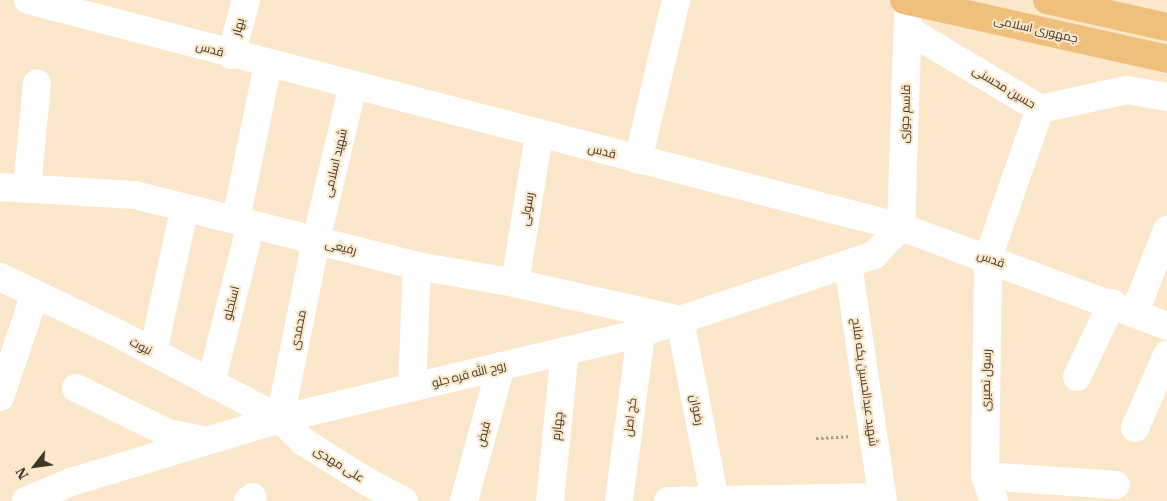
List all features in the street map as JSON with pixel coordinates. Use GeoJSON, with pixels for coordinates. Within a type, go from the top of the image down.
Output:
{"type":"FeatureCollection","features":[{"type":"Feature","properties":{"kind":"main road"},"geometry":{"type":"LineString","coordinates":[[1046,0],[1167,27]]}},
{"type":"Feature","properties":{"kind":"main road","name":"جمهوری اسلامی"},"geometry":{"type":"LineString","coordinates":[[907,1],[1167,59]]}},
{"type":"Feature","properties":{"kind":"street","name":"قدس"},"geometry":{"type":"LineString","coordinates":[[28,0],[231,55],[901,227],[1124,308],[1167,326]]}},
{"type":"Feature","properties":{"kind":"street","name":"بهار"},"geometry":{"type":"LineString","coordinates":[[231,55],[246,0]]}},
{"type":"Feature","properties":{"kind":"street"},"geometry":{"type":"LineString","coordinates":[[638,160],[676,0]]}},
{"type":"Feature","properties":{"kind":"street","name":"قاسم جوزی"},"geometry":{"type":"LineString","coordinates":[[901,227],[908,30],[907,1]]}},
{"type":"Feature","properties":{"kind":"street","name":"حسین محسنی"},"geometry":{"type":"LineString","coordinates":[[908,30],[1040,109],[1128,90],[1167,97]]}},
{"type":"Feature","properties":{"kind":"street","name":"استجلو"},"geometry":{"type":"LineString","coordinates":[[211,383],[243,222],[268,64]]}},
{"type":"Feature","properties":{"kind":"street"},"geometry":{"type":"LineString","coordinates":[[28,188],[37,84]]}},
{"type":"Feature","properties":{"kind":"street","name":"شهید اسلامی"},"geometry":{"type":"LineString","coordinates":[[316,240],[353,86]]}},
{"type":"Feature","properties":{"kind":"street","name":"رسول نصیری"},"geometry":{"type":"LineString","coordinates":[[990,489],[988,258],[1040,109]]}},
{"type":"Feature","properties":{"kind":"street","name":"رسولی"},"geometry":{"type":"LineString","coordinates":[[515,283],[539,135]]}},
{"type":"Feature","properties":{"kind":"street","name":"رفیعی"},"geometry":{"type":"LineString","coordinates":[[0,187],[135,195],[417,266],[515,283],[680,320]]}},
{"type":"Feature","properties":{"kind":"street"},"geometry":{"type":"LineString","coordinates":[[153,352],[185,207]]}},
{"type":"Feature","properties":{"kind":"street","name":"روح الله قره جلو"},"geometry":{"type":"LineString","coordinates":[[26,501],[76,492],[209,441],[280,419],[641,333],[874,255],[901,227]]}},
{"type":"Feature","properties":{"kind":"street"},"geometry":{"type":"LineString","coordinates":[[1077,377],[1124,308],[1167,230]]}},
{"type":"Feature","properties":{"kind":"street","name":"محمدی"},"geometry":{"type":"LineString","coordinates":[[280,419],[316,240]]}},
{"type":"Feature","properties":{"kind":"street","name":"شهید عبدالحسین یکه فلاح"},"geometry":{"type":"LineString","coordinates":[[848,264],[883,499]]}},
{"type":"Feature","properties":{"kind":"street"},"geometry":{"type":"LineString","coordinates":[[412,388],[417,266]]}},
{"type":"Feature","properties":{"kind":"street","name":"نبوت"},"geometry":{"type":"LineString","coordinates":[[0,277],[153,352],[280,419]]}},
{"type":"Feature","properties":{"kind":"street"},"geometry":{"type":"LineString","coordinates":[[0,397],[35,294]]}},
{"type":"Feature","properties":{"kind":"street","name":"رضوان"},"geometry":{"type":"LineString","coordinates":[[680,320],[715,500]]}},
{"type":"Feature","properties":{"kind":"street","name":"کج اصل"},"geometry":{"type":"LineString","coordinates":[[619,501],[641,333]]}},
{"type":"Feature","properties":{"kind":"street","name":"چهارم"},"geometry":{"type":"LineString","coordinates":[[550,501],[565,351]]}},
{"type":"Feature","properties":{"kind":"street"},"geometry":{"type":"LineString","coordinates":[[1135,428],[1167,355]]}},
{"type":"Feature","properties":{"kind":"street","name":"فیض"},"geometry":{"type":"LineString","coordinates":[[464,501],[501,366]]}},
{"type":"Feature","properties":{"kind":"street"},"geometry":{"type":"LineString","coordinates":[[76,388],[168,433],[209,441]]}},
{"type":"Feature","properties":{"kind":"street","name":"علی مهدی"},"geometry":{"type":"LineString","coordinates":[[280,419],[304,442],[366,482],[404,501]]}},
{"type":"Feature","properties":{"kind":"street"},"geometry":{"type":"LineString","coordinates":[[990,489],[1116,485]]}},
{"type":"Feature","properties":{"kind":"street"},"geometry":{"type":"LineString","coordinates":[[668,501],[883,499]]}},
{"type":"Feature","properties":{"kind":"path"},"geometry":{"type":"LineString","coordinates":[[816,438],[873,434]]}}]}
